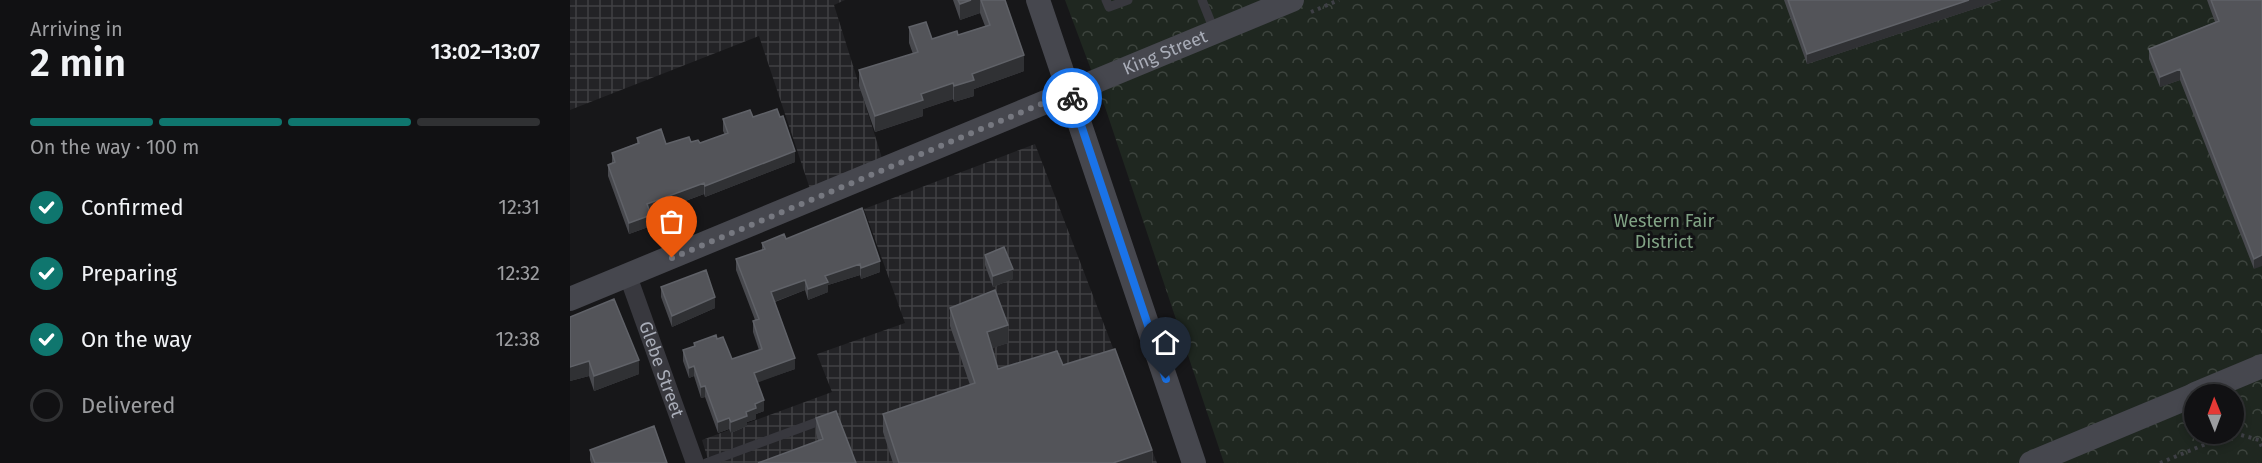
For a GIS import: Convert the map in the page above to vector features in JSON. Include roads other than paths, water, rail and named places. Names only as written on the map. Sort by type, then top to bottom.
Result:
[{"type":"street","points":[[1038,0],[1194,463]]},
{"type":"street","name":"King Street","points":[[570,299],[1215,33],[1299,7]]},
{"type":"street","name":"Glebe Street","points":[[628,276],[695,463]]},
{"type":"street","points":[[2220,384],[2262,366]]},
{"type":"street","points":[[2031,463],[2184,400]]},
{"type":"lane","points":[[1106,0],[1109,7],[1128,0]]},
{"type":"lane","points":[[1202,0],[1215,33]]},
{"type":"lane","points":[[706,463],[825,419]]},
{"type":"lane","points":[[733,453],[737,463]]},
{"type":"park label","name":"Western Fair District","points":[[1664,231]]}]
